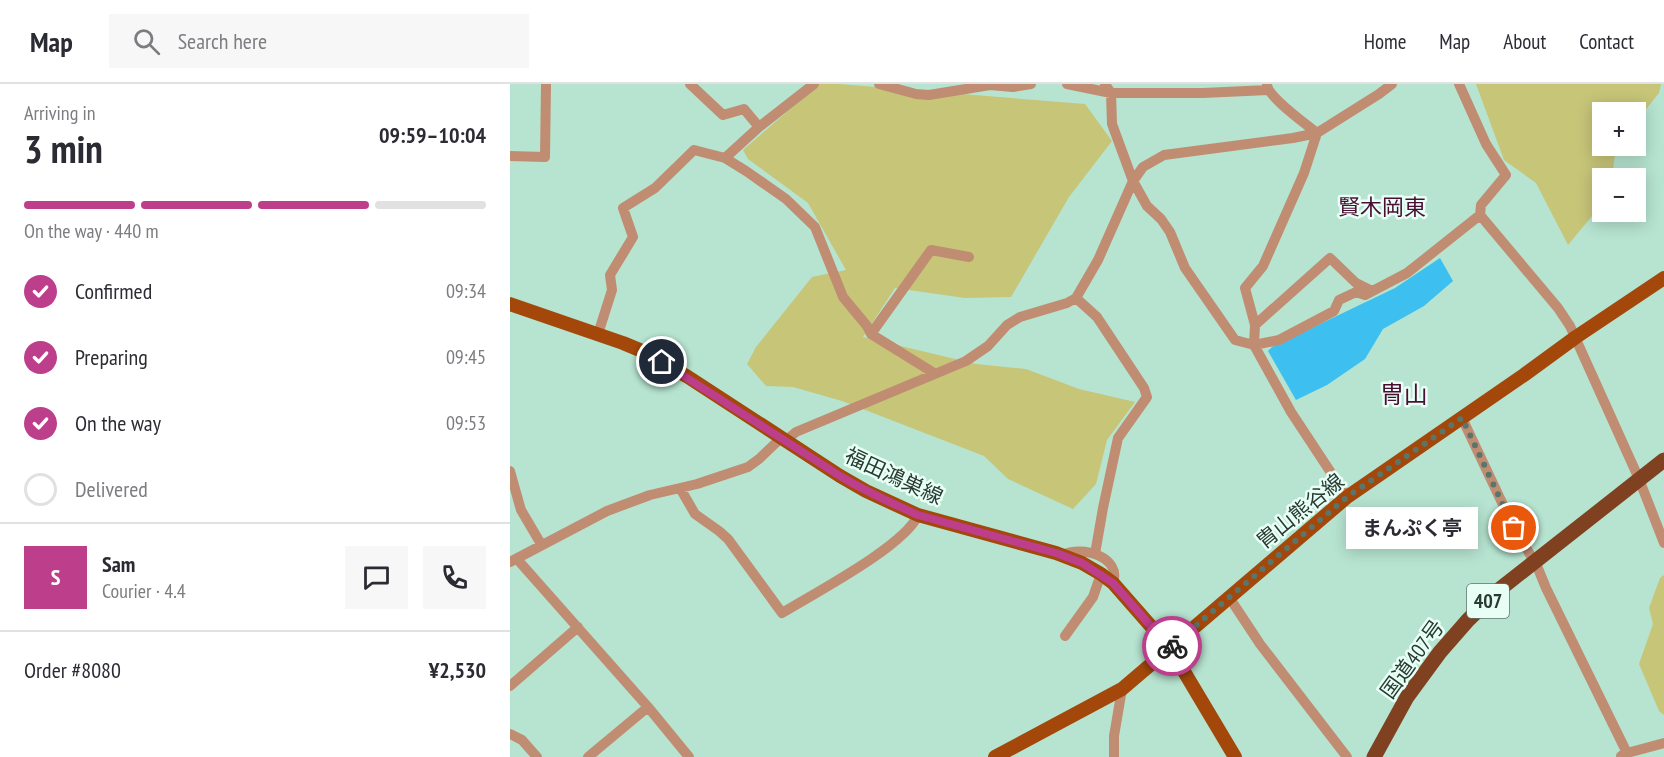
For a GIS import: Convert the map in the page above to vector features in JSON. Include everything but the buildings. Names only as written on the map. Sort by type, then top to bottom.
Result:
[{"type":"highway","name":"国道407号","points":[[1374,757],[1407,697],[1440,652],[1484,604],[1534,561],[1664,460]]},
{"type":"main road","name":"胄山熊谷線","points":[[995,757],[1122,689],[1347,497],[1664,278]]},
{"type":"main road","name":"福田鴻巣線","points":[[510,304],[623,343],[662,362],[866,491],[918,515],[1063,555],[1101,574],[1113,583],[1170,648],[1235,757]]},
{"type":"street","points":[[510,156],[545,157],[546,84]]},
{"type":"street","points":[[725,158],[759,127],[814,84]]},
{"type":"street","points":[[879,84],[916,94],[929,95],[990,85],[1014,87],[1031,84]]},
{"type":"street","points":[[1067,84],[1203,93],[1267,87],[1288,110],[1317,134]]},
{"type":"street","points":[[1195,84],[1203,93]]},
{"type":"street","points":[[689,757],[578,627],[513,560],[607,511],[650,495],[706,482],[748,466],[795,432],[966,361],[988,346],[1007,325],[1020,317],[1067,303],[1076,298],[1098,260],[1133,181],[1143,167],[1164,155],[1317,134],[1392,84]]},
{"type":"street","points":[[1459,84],[1486,144],[1506,175],[1481,205],[1480,215],[1558,308],[1576,337],[1639,479],[1664,543]]},
{"type":"street","points":[[697,86],[723,115],[744,109],[759,127]]},
{"type":"street","points":[[1108,88],[1112,124],[1133,181],[1147,206],[1161,219],[1170,232],[1185,268],[1235,340],[1254,345],[1279,339],[1334,311],[1339,300],[1356,292],[1365,295],[1407,273],[1480,215]]},
{"type":"street","points":[[1317,134],[1304,173],[1263,266],[1245,288],[1255,326],[1254,345],[1291,412],[1347,497]]},
{"type":"street","points":[[598,334],[612,290],[610,275],[633,237],[623,208],[655,188],[694,150],[725,158],[786,199],[815,227],[843,297],[871,334],[934,373]]},
{"type":"street","points":[[871,334],[931,250],[969,257]]},
{"type":"street","points":[[1255,326],[1330,258],[1356,283],[1372,291]]},
{"type":"street","points":[[1076,298],[1097,317],[1144,388],[1147,397],[1118,438],[1095,554]]},
{"type":"street","points":[[1462,418],[1514,528],[1534,561],[1625,756],[1664,743]]},
{"type":"street","points":[[510,471],[520,510],[541,544]]},
{"type":"street","points":[[680,488],[695,514],[728,539],[782,613],[879,554],[911,526],[918,515]]},
{"type":"street","points":[[1063,555],[1074,551],[1105,558],[1113,567],[1116,576],[1113,583]]},
{"type":"street","points":[[1065,636],[1093,597],[1101,574]]},
{"type":"street","points":[[1229,597],[1260,644],[1347,757]]},
{"type":"street","points":[[510,686],[578,627]]},
{"type":"street","points":[[1114,757],[1114,736],[1122,689]]},
{"type":"street","points":[[588,757],[648,707]]},
{"type":"street","points":[[510,734],[522,740],[537,757]]},
{"type":"street","points":[[1646,748],[1655,757]]},
{"type":"shaded area","points":[[819,84],[1085,104],[1112,141],[1069,197],[1011,297],[965,298],[895,288],[863,337],[976,364],[1026,369],[1079,389],[1135,402],[1107,440],[1096,484],[1073,509],[1008,479],[984,456],[842,401],[793,387],[766,386],[747,364],[756,347],[812,277],[846,270],[808,203],[748,159],[743,150]]},
{"type":"shaded area","points":[[1476,84],[1661,84],[1659,93],[1646,109],[1646,102],[1592,102],[1592,156],[1615,156],[1613,168],[1592,168],[1592,216],[1568,245],[1536,183],[1504,160]]},
{"type":"shaded area","points":[[1664,575],[1664,715],[1659,711],[1639,664],[1653,624],[1649,608],[1660,578]]},
{"type":"water","points":[[1440,258],[1453,281],[1424,306],[1383,329],[1365,359],[1327,385],[1296,400],[1268,351],[1272,347],[1395,288]]},
{"type":"way so far","points":[[1172,646],[1347,497],[1462,418],[1514,528]]},
{"type":"place","name":"まんぷく亭","points":[[1514,528]]},
{"type":"district","name":"賢木岡東","points":[[1382,207]]},
{"type":"district","name":"冑山","points":[[1404,394]]},
{"type":"route","points":[[662,362],[866,491],[918,515],[1056,553],[1082,563],[1113,583],[1170,648],[1172,646]]}]
